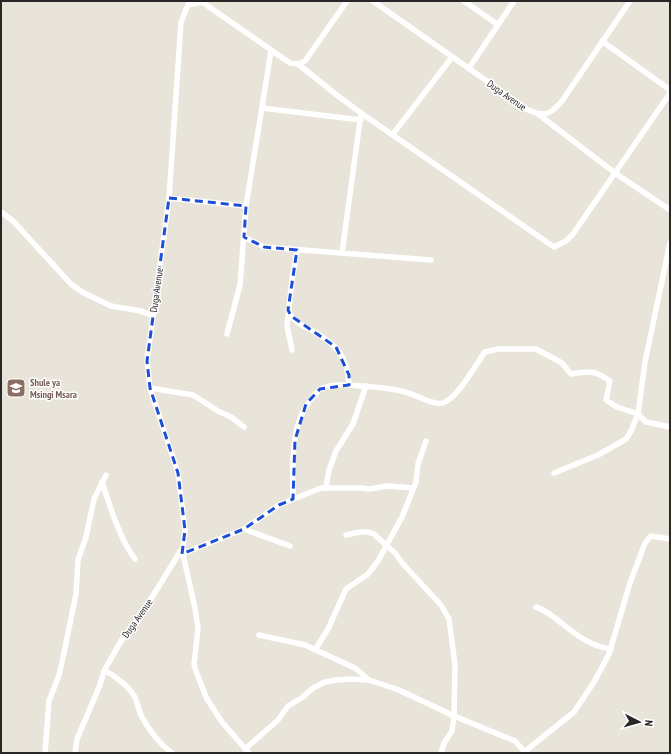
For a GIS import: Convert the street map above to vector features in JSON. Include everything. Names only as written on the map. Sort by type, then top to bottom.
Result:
[{"type":"street","points":[[298,64],[305,61],[347,1]]},
{"type":"street","name":"Duga Avenue","points":[[372,1],[528,110],[546,115],[556,109],[562,101],[630,1]]},
{"type":"street","points":[[464,1],[497,24]]},
{"type":"street","points":[[469,68],[497,24],[514,1]]},
{"type":"street","name":"Duga Avenue","points":[[75,753],[77,738],[100,685],[104,671],[121,641],[146,607],[183,547],[185,530],[178,472],[150,388],[147,361],[169,198],[181,22],[188,5],[202,2],[290,63],[298,64],[361,116],[394,134],[554,247],[566,241],[573,234],[615,173]]},
{"type":"street","points":[[602,41],[670,90]]},
{"type":"street","points":[[227,334],[240,285],[246,206],[271,50]]},
{"type":"street","points":[[394,134],[452,57]]},
{"type":"street","points":[[615,173],[670,93]]},
{"type":"street","points":[[262,108],[361,116],[342,253]]},
{"type":"street","points":[[538,114],[615,173],[670,210]]},
{"type":"street","points":[[169,198],[246,206]]},
{"type":"street","points":[[1,212],[13,221],[72,284],[82,292],[111,306],[141,311],[153,316]]},
{"type":"street","points":[[244,237],[264,247],[431,260]]},
{"type":"street","points":[[554,473],[598,455],[626,439],[631,431],[638,414],[645,362],[670,243]]},
{"type":"street","points":[[292,350],[287,326],[288,310],[298,250]]},
{"type":"street","points":[[288,310],[295,321],[324,337],[336,347],[349,374],[349,385]]},
{"type":"street","points":[[293,499],[295,440],[300,417],[306,404],[320,389],[329,386],[366,386],[405,392],[435,403],[443,403],[464,384],[485,352],[498,349],[536,349],[562,363],[571,374],[586,371],[598,373],[610,381],[606,400],[617,407],[638,414],[646,422],[670,427]]},
{"type":"street","points":[[326,488],[329,470],[336,451],[352,424],[366,386]]},
{"type":"street","points":[[150,388],[193,395],[218,411],[231,417],[244,427]]},
{"type":"street","points":[[315,650],[328,629],[346,589],[368,574],[378,561],[402,518],[413,488],[418,464],[426,441]]},
{"type":"street","points":[[45,753],[49,701],[59,675],[64,653],[76,594],[78,560],[86,536],[94,499],[106,475]]},
{"type":"street","points":[[102,482],[122,537],[128,550],[135,559]]},
{"type":"street","points":[[182,554],[244,529],[279,505],[321,488],[360,488],[369,490],[388,486],[413,488]]},
{"type":"street","points":[[244,529],[290,546]]},
{"type":"street","points":[[346,535],[360,532],[374,534],[395,553],[403,564],[441,605],[449,619],[455,665],[454,716],[452,731],[444,743],[441,753]]},
{"type":"street","points":[[183,547],[182,554],[195,608],[198,629],[194,664],[197,674],[207,699],[222,722],[247,751],[278,720],[288,706],[303,697],[313,688],[325,682],[351,679],[369,680],[399,690],[454,716],[515,741],[524,752],[574,712],[594,682],[611,649],[630,583],[645,543],[651,536],[670,539]]},
{"type":"street","points":[[536,607],[546,611],[581,639],[600,648],[611,649]]},
{"type":"street","points":[[259,635],[305,645],[354,668],[369,680]]},
{"type":"street","points":[[104,671],[109,673],[134,694],[138,707],[149,727],[165,747],[172,753]]},
{"type":"highlighted area","points":[[169,198],[246,206],[244,237],[264,247],[297,250],[288,310],[291,316],[336,347],[349,375],[349,385],[320,389],[306,404],[295,440],[293,499],[279,505],[244,529],[182,554],[185,530],[178,473],[150,388],[147,361]]},
{"type":"place","name":"Shule ya Msingi Msara","points":[[16,388]]}]
